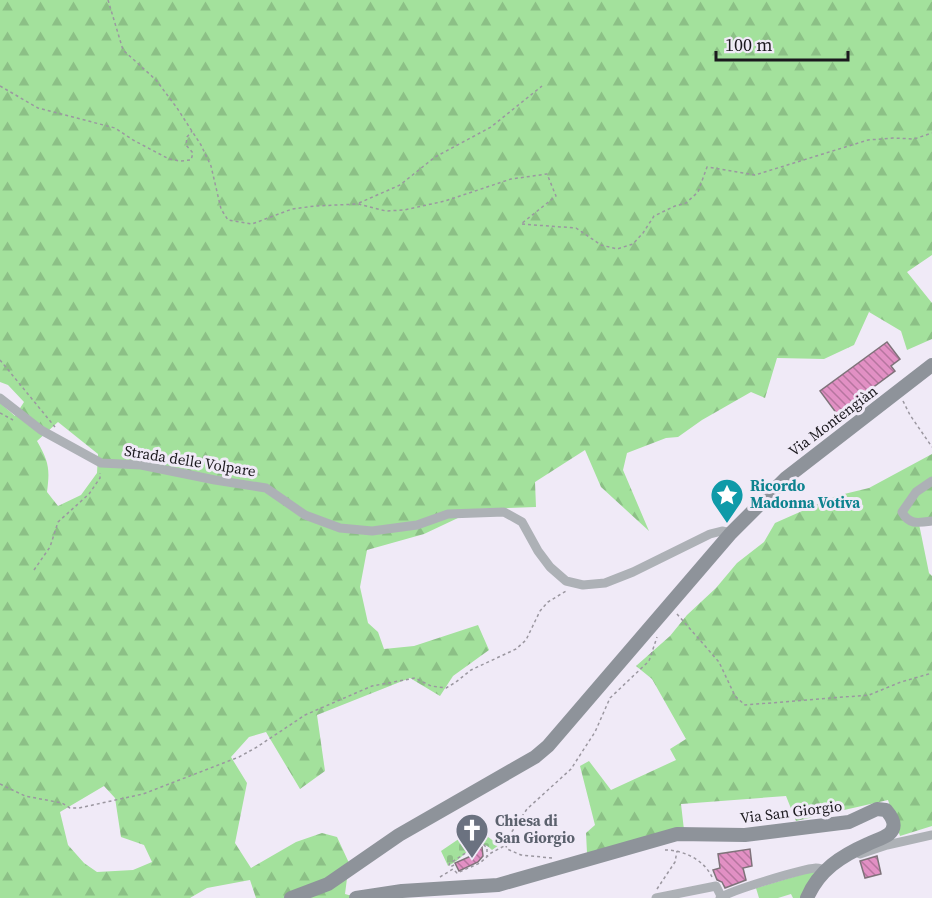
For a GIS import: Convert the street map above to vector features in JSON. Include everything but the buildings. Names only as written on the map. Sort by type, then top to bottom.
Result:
[{"type":"street","name":"Via Montengiàn","points":[[291,898],[328,884],[399,835],[535,757],[548,746],[731,533],[786,478],[932,364]]},
{"type":"street","name":"Strada delle Volpare","points":[[0,398],[40,430],[101,463],[141,465],[266,488],[305,515],[340,528],[372,531],[417,525],[448,514],[504,512],[522,522],[550,567],[566,580],[584,585]]},
{"type":"street","points":[[932,482],[916,492],[902,512],[906,520],[914,523],[932,521]]},
{"type":"street","points":[[584,585],[605,583],[633,572],[710,534],[722,531],[731,533]]},
{"type":"street","name":"Via San Giorgio","points":[[428,890],[498,885],[677,834],[745,835],[849,822],[877,809],[886,810],[892,817],[893,826],[889,834],[843,855],[825,870],[812,886],[807,898]]},
{"type":"street","points":[[843,855],[846,859],[887,845],[932,835]]},
{"type":"street","points":[[657,894],[716,886],[720,897],[806,870],[818,868],[825,870]]},
{"type":"street","points":[[356,898],[402,891],[428,890]]},
{"type":"path","points":[[108,0],[123,50],[156,80],[192,131],[211,166],[221,209],[228,220],[252,224],[292,209],[315,206],[358,204],[386,211],[404,210],[445,201],[511,179],[547,174],[556,196],[521,224],[576,228],[601,245],[617,249],[633,244],[654,216],[686,203],[698,192],[707,167],[755,175],[868,140],[914,139],[932,134]]},
{"type":"path","points":[[0,86],[38,108],[115,128],[169,159],[191,160],[193,153],[186,145],[187,137],[192,131]]},
{"type":"path","points":[[358,204],[400,185],[435,157],[491,127],[542,86]]},
{"type":"path","points":[[0,360],[60,433],[64,443]]},
{"type":"path","points":[[898,392],[910,415],[932,447]]},
{"type":"path","points":[[0,410],[7,418]]},
{"type":"path","points":[[34,570],[50,547],[58,522],[96,486],[100,478],[101,463]]},
{"type":"path","points":[[0,784],[25,796],[62,803],[70,808],[143,794],[239,757],[305,715],[372,686],[415,678],[431,686],[446,688],[471,670],[516,649],[526,640],[535,619],[548,602],[571,589],[584,585]]},
{"type":"path","points":[[670,603],[681,622],[719,662],[735,696],[744,705],[869,695],[932,673]]},
{"type":"path","points":[[486,860],[488,853],[483,844],[448,864],[450,867],[454,865],[453,869],[457,873],[486,860],[491,853],[505,846],[527,809],[571,769],[595,732],[610,698],[649,661],[659,632]]},
{"type":"path","points":[[505,846],[521,855],[560,858]]},
{"type":"path","points":[[657,894],[675,862],[677,850],[706,865],[716,886]]},
{"type":"path","points":[[428,890],[429,884],[453,869]]},
{"type":"green space","points":[[0,0],[932,0],[932,255],[907,272],[932,303],[932,339],[907,350],[901,331],[869,312],[854,345],[824,359],[777,358],[765,398],[751,392],[702,420],[678,437],[666,438],[627,453],[623,470],[649,531],[601,487],[585,450],[535,482],[536,507],[477,509],[424,534],[367,550],[360,587],[368,623],[378,632],[384,649],[414,646],[478,625],[489,650],[453,676],[440,696],[410,678],[317,715],[325,771],[300,789],[266,732],[249,737],[231,757],[247,783],[235,843],[251,868],[296,842],[322,833],[337,837],[349,863],[345,894],[359,898],[256,898],[250,880],[207,888],[190,898],[0,898],[0,403],[15,416],[24,402],[8,385],[0,382]],"holes":[[[58,422],[98,454],[97,473],[81,495],[58,506],[47,492],[48,466],[37,441]],[[104,786],[115,798],[121,837],[144,845],[152,862],[133,870],[97,872],[84,863],[68,845],[60,812]]]},
{"type":"green space","points":[[932,454],[932,523],[919,524],[929,573],[932,576],[932,826],[900,836],[888,800],[796,821],[786,796],[681,804],[684,830],[587,853],[586,833],[595,825],[580,766],[589,761],[611,790],[676,760],[670,749],[686,739],[652,679],[636,666],[670,636],[737,563],[764,542],[775,523],[836,496],[869,488]]},
{"type":"green space","points":[[469,832],[484,834],[499,845],[492,850],[479,844],[448,866],[441,851]]},
{"type":"green space","points":[[817,870],[802,898],[793,898],[791,894],[778,898],[759,898],[756,888]]},
{"type":"place","name":"Ricordo Madonna Votiva","points":[[727,524]]},
{"type":"place","name":"Chiesa di San Giorgio","points":[[472,859]]}]
